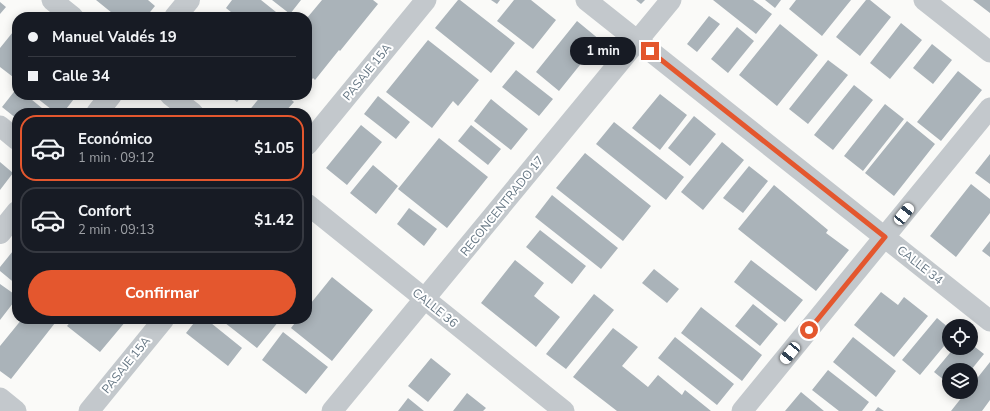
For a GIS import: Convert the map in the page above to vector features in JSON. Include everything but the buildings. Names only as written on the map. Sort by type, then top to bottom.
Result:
[{"type":"street","points":[[52,0],[67,12]]},
{"type":"street","points":[[179,12],[189,0]]},
{"type":"street","name":"PASAJE 15A","points":[[312,139],[426,0]]},
{"type":"street","name":"CALLE 34","points":[[586,0],[990,321]]},
{"type":"street","name":"RECONCENTRADO 17","points":[[332,411],[671,0]]},
{"type":"street","points":[[924,0],[990,52]]},
{"type":"street","points":[[101,108],[107,100]]},
{"type":"street","points":[[176,100],[187,108]]},
{"type":"street","points":[[742,411],[990,108]]},
{"type":"street","points":[[0,126],[12,136]]},
{"type":"street","name":"CALLE 36","points":[[312,208],[564,411]]},
{"type":"street","points":[[0,232],[12,218]]},
{"type":"street","name":"PASAJE 15A","points":[[88,411],[160,324]]},
{"type":"street","points":[[0,398],[16,411]]},
{"type":"route","points":[[650,51],[885,237],[809,330]]}]
